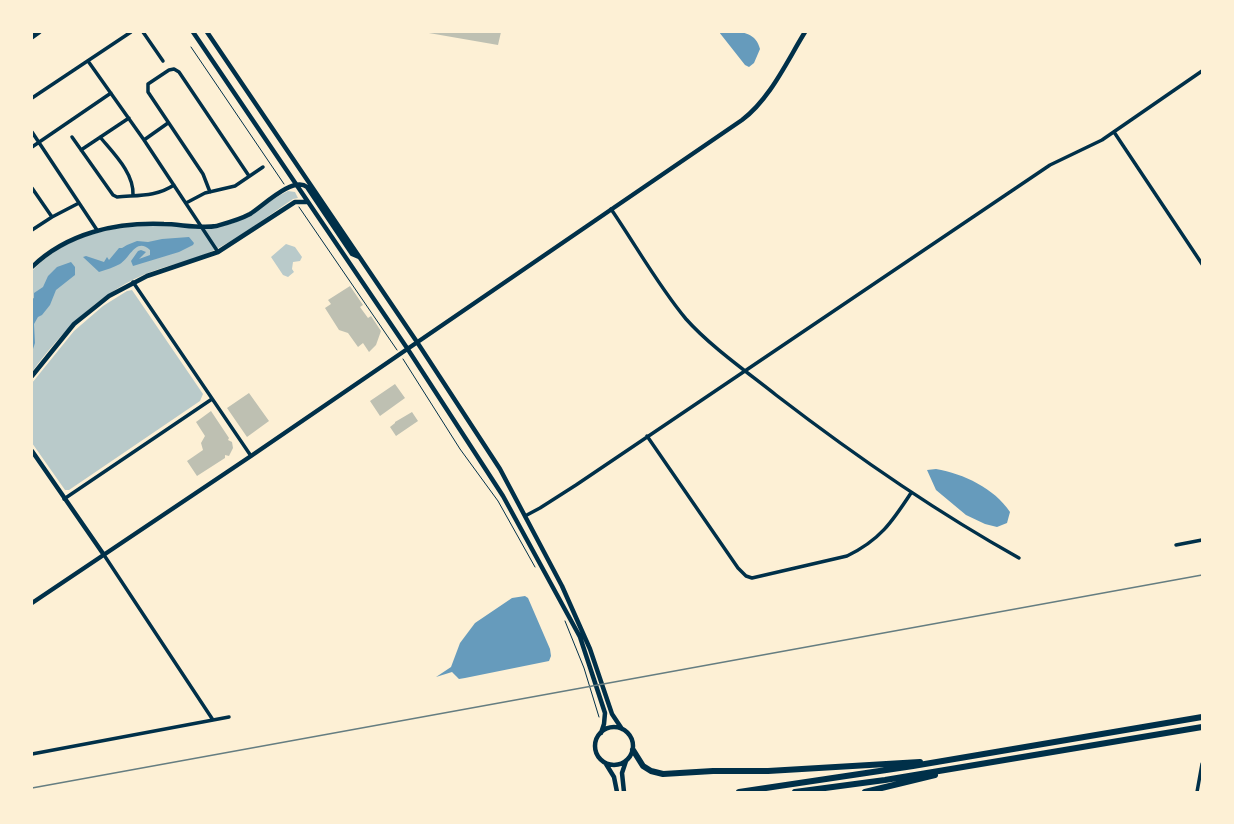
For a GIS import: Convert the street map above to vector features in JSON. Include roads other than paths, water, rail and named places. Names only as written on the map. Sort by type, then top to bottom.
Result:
[{"type":"highway","points":[[739,792],[946,761],[1202,717]]},
{"type":"highway","points":[[795,792],[885,780],[1202,727]]},
{"type":"highway","points":[[632,750],[643,766],[651,771],[663,774],[713,771],[768,772],[946,761]]},
{"type":"highway","points":[[865,792],[980,764]]},
{"type":"main road","points":[[32,36],[39,32]]},
{"type":"street","points":[[32,98],[131,32]]},
{"type":"street","points":[[144,32],[163,61]]},
{"type":"street","points":[[193,32],[407,348],[476,453],[518,522],[568,612],[593,666]]},
{"type":"street","points":[[207,32],[417,342],[500,469],[562,586],[605,701],[614,719],[631,738],[632,750],[626,760],[622,773],[624,792]]},
{"type":"street","points":[[32,603],[251,456],[747,116],[766,94],[805,32]]},
{"type":"street","points":[[88,61],[144,140],[218,252]]},
{"type":"street","points":[[210,192],[203,174],[148,92],[148,84],[172,69],[179,72],[249,176]]},
{"type":"street","points":[[525,516],[547,504],[1050,165],[1093,145],[1202,71]]},
{"type":"street","points":[[32,147],[111,93]]},
{"type":"street","points":[[81,150],[129,118]]},
{"type":"street","points":[[144,140],[168,123]]},
{"type":"street","points":[[32,132],[97,230]]},
{"type":"street","points":[[1114,132],[1202,264]]},
{"type":"street","points":[[72,137],[113,195],[117,197],[160,193],[174,185]]},
{"type":"street","points":[[100,137],[131,179],[133,183],[133,195]]},
{"type":"street","points":[[186,203],[194,197],[235,186],[263,167]]},
{"type":"street","points":[[32,267],[61,245],[97,230],[145,223],[213,226],[243,218],[287,188],[296,184],[303,184],[307,187],[352,254],[360,258]]},
{"type":"street","points":[[32,188],[52,217]]},
{"type":"street","points":[[32,376],[74,324],[109,296],[134,282],[162,270],[218,252],[298,200],[308,202]]},
{"type":"street","points":[[32,230],[52,217],[79,203]]},
{"type":"street","points":[[611,210],[673,303],[687,320],[745,371],[849,450],[911,493],[949,518],[1019,558]]},
{"type":"street","points":[[134,282],[251,456]]},
{"type":"street","points":[[64,499],[212,399]]},
{"type":"street","points":[[647,436],[738,568],[746,576],[757,578],[847,556],[869,544],[888,527],[911,493]]},
{"type":"street","points":[[32,451],[104,555],[213,720]]},
{"type":"street","points":[[1176,545],[1202,540]]},
{"type":"street","points":[[605,701],[606,717],[595,747],[598,756],[605,763],[614,777],[617,792]]},
{"type":"street","points":[[32,754],[229,717]]},
{"type":"street","points":[[601,733],[609,728],[622,729]]},
{"type":"street","points":[[605,763],[616,765],[626,760]]},
{"type":"street","points":[[1197,792],[1202,764]]},
{"type":"water","points":[[719,32],[744,33],[754,38],[760,49],[754,63],[749,67],[745,65]]},
{"type":"water","points":[[189,237],[194,243],[193,245],[179,252],[133,266],[131,261],[138,251],[141,250],[146,252],[139,259],[150,255],[150,250],[141,246],[137,247],[120,264],[99,272],[83,257],[86,256],[104,262],[107,257],[109,260],[119,248],[137,241],[148,242],[162,239]]},
{"type":"water","points":[[71,262],[75,267],[75,275],[56,290],[50,305],[42,315],[38,317],[34,324],[35,343],[32,352],[32,299],[34,298],[34,293],[43,287],[48,276],[57,267]]},
{"type":"water","points":[[936,469],[968,478],[987,489],[1003,503],[1010,512],[1007,523],[997,527],[985,524],[966,515],[936,490],[927,470]]},
{"type":"water","points":[[525,596],[528,598],[550,649],[551,656],[549,661],[459,679],[452,672],[436,677],[451,667],[460,643],[475,623],[512,598]]},
{"type":"railway","points":[[32,788],[1202,575]]}]
